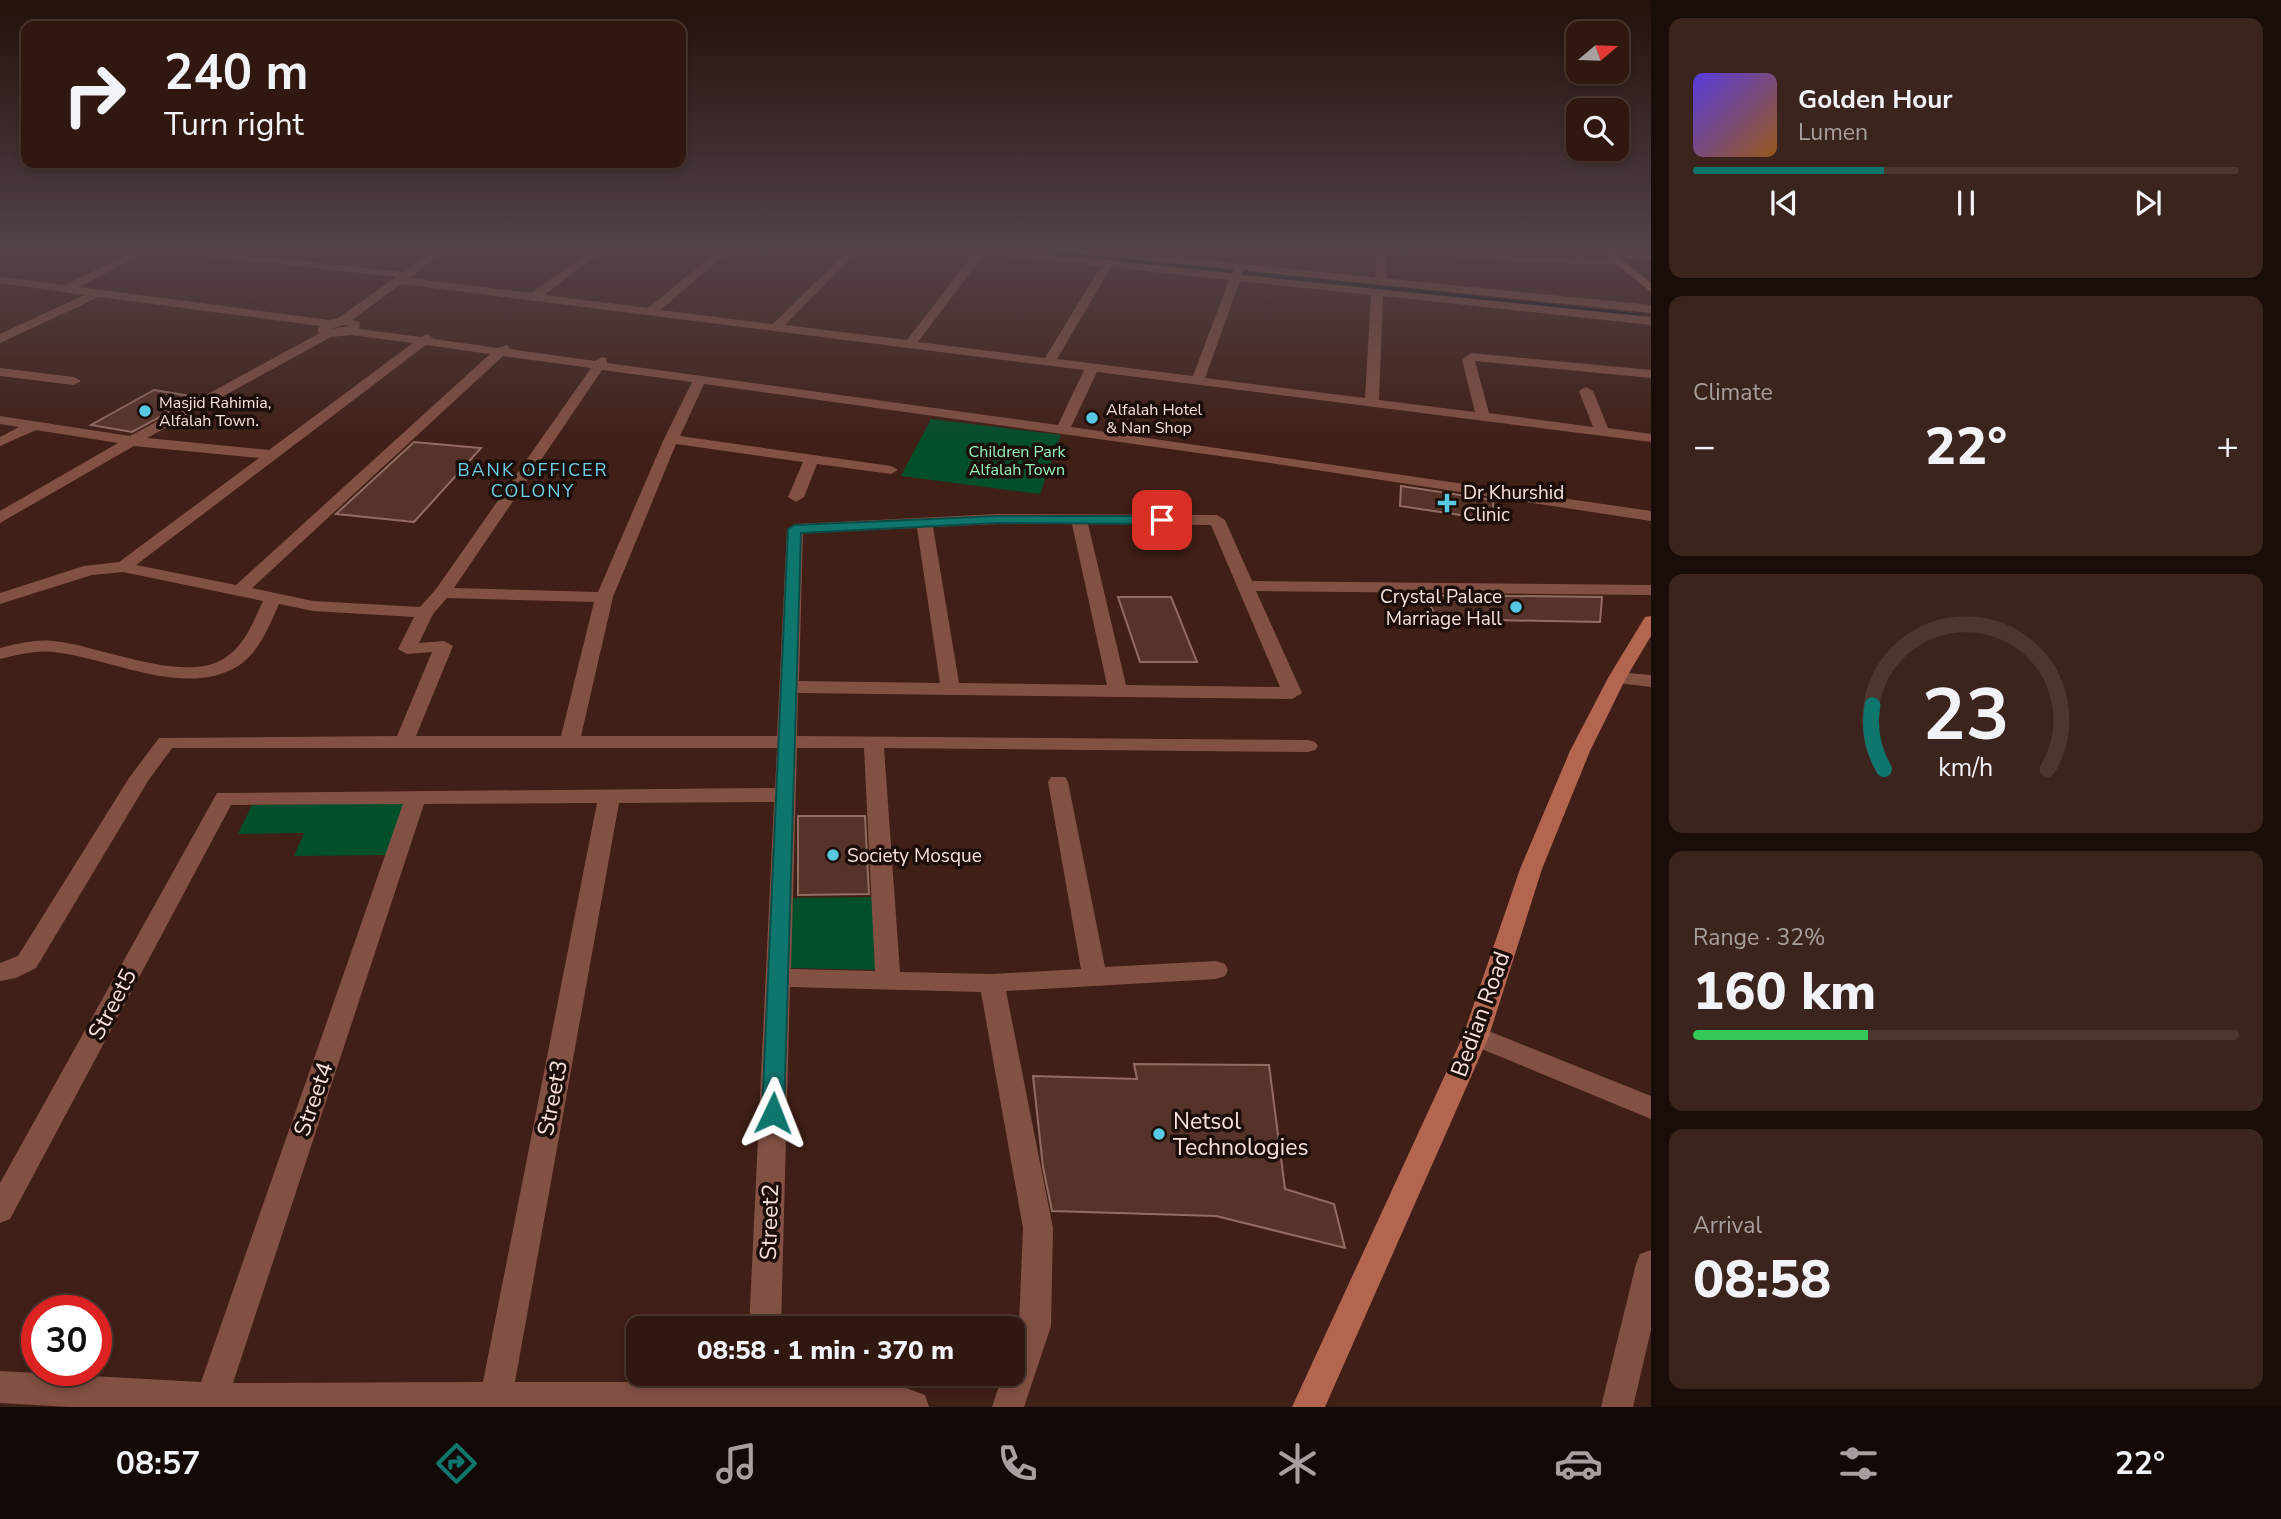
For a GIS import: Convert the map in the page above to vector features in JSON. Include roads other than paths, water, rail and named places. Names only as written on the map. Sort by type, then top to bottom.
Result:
[{"type":"main road","name":"Bedian Road","points":[[1308,1407],[1476,1036],[1531,869],[1580,751],[1617,678],[1651,621]]},
{"type":"street","points":[[0,340],[54,314]]},
{"type":"street","points":[[236,314],[1592,503],[1651,508]]},
{"type":"street","points":[[0,518],[132,441],[338,328],[356,314]]},
{"type":"street","points":[[681,314],[1651,438]]},
{"type":"street","points":[[777,326],[789,314]]},
{"type":"street","points":[[911,342],[933,314]]},
{"type":"street","points":[[1050,360],[1078,314]]},
{"type":"street","points":[[1198,379],[1222,314]]},
{"type":"street","points":[[1372,401],[1377,314]]},
{"type":"street","points":[[1591,314],[1651,321]]},
{"type":"street","points":[[123,567],[426,340]]},
{"type":"street","points":[[238,592],[501,350]]},
{"type":"street","points":[[1483,416],[1468,360],[1471,357],[1651,374]]},
{"type":"street","points":[[600,363],[1063,428]]},
{"type":"street","points":[[404,742],[444,646],[407,649],[425,612],[442,593],[600,363]]},
{"type":"street","points":[[1063,428],[1093,366]]},
{"type":"street","points":[[0,372],[74,381]]},
{"type":"street","points":[[570,742],[604,597],[671,439],[700,379]]},
{"type":"street","points":[[1586,391],[1602,431]]},
{"type":"street","points":[[0,420],[132,441],[271,456]]},
{"type":"street","points":[[0,442],[35,425]]},
{"type":"street","points":[[671,439],[891,470]]},
{"type":"street","points":[[796,497],[811,459]]},
{"type":"street","points":[[1592,503],[1651,516]]},
{"type":"street","points":[[1079,520],[1118,691]]},
{"type":"street","points":[[789,687],[950,689],[1292,693],[1217,520],[924,523],[950,689]]},
{"type":"street","name":"Street2","points":[[765,1316],[795,529],[924,523]]},
{"type":"street","points":[[0,598],[90,570],[123,567],[313,606],[425,612]]},
{"type":"street","points":[[1245,586],[1651,590]]},
{"type":"street","points":[[442,593],[604,597]]},
{"type":"street","points":[[0,654],[22,648],[50,646],[138,667],[189,673],[226,666],[247,649],[273,599]]},
{"type":"street","points":[[1617,678],[1651,681]]},
{"type":"street","points":[[0,972],[8,972],[27,962],[139,778],[166,742],[787,741],[1308,746]]},
{"type":"street","points":[[874,742],[888,982]]},
{"type":"street","points":[[1058,782],[1094,975]]},
{"type":"street","points":[[415,799],[785,795]]},
{"type":"street","name":"Street3","points":[[499,1399],[499,1381],[609,797]]},
{"type":"street","name":"Street5","points":[[0,1210],[224,798],[415,799]]},
{"type":"street","name":"Street4","points":[[211,1399],[415,799]]},
{"type":"street","points":[[778,978],[992,982],[1216,970]]},
{"type":"street","points":[[992,982],[1038,1228],[1035,1326],[1008,1407]]},
{"type":"street","points":[[1476,1036],[1651,1108]]},
{"type":"street","points":[[1617,1407],[1651,1264]]},
{"type":"street","points":[[0,1387],[265,1403],[499,1399],[763,1386],[898,1401],[913,1407]]},
{"type":"waterway","points":[[1619,314],[1640,316]]},
{"type":"place","name":"Masjid Rahimia, Alfalah Town.","points":[[145,411]]},
{"type":"place","name":"Alfalah Hotel & Nan Shop","points":[[1092,418]]},
{"type":"place","name":"Dr Khurshid Clinic","points":[[1447,503]]},
{"type":"place","name":"Crystal Palace Marriage Hall","points":[[1516,607]]},
{"type":"place","name":"Society Mosque","points":[[833,855]]},
{"type":"place","name":"Netsol Technologies","points":[[1159,1134]]},
{"type":"district","name":"BANK OFFICER COLONY","points":[[533,480]]},
{"type":"park label","name":"Children Park Alfalah Town","points":[[1017,460]]}]
